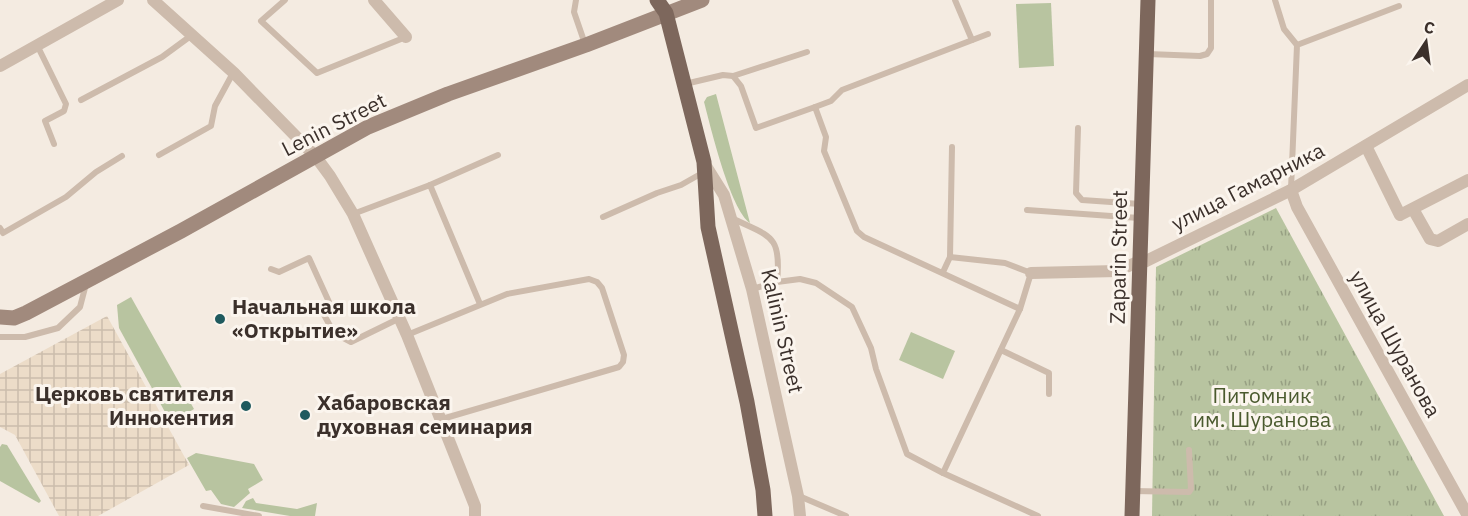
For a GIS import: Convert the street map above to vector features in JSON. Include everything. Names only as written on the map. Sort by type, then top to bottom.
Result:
[{"type":"main road","name":"Lenin Street","points":[[0,317],[14,318],[26,313],[378,123],[448,94],[586,45],[662,7],[702,0]]},
{"type":"main road","name":"Zaparin Street","points":[[1132,516],[1148,0]]},
{"type":"main road","name":"Kalinin Street","points":[[662,7],[704,166],[708,227],[747,402],[763,490],[765,516]]},
{"type":"street","points":[[0,66],[118,0]]},
{"type":"street","points":[[153,0],[234,73],[316,156],[330,176],[353,214],[406,335],[442,419],[475,511]]},
{"type":"street","points":[[374,0],[406,37]]},
{"type":"street","name":"улица Гамарника","points":[[1030,273],[1117,270],[1140,261],[1144,262],[1291,190],[1468,85]]},
{"type":"street","points":[[1366,146],[1400,214],[1468,180]]},
{"type":"street","name":"Kalinin Street","points":[[704,166],[724,195],[752,289],[798,496],[800,516]]},
{"type":"street","name":"улица Шуранова","points":[[1291,190],[1297,207],[1468,516]]},
{"type":"street","points":[[1413,209],[1430,239],[1433,240],[1438,241],[1468,224]]},
{"type":"lane","points":[[285,0],[261,21],[317,74],[406,37]]},
{"type":"lane","points":[[576,0],[574,12],[586,45]]},
{"type":"lane","points":[[956,0],[972,40]]},
{"type":"lane","points":[[1147,54],[1200,56],[1207,54],[1211,48],[1211,0]]},
{"type":"lane","points":[[1275,0],[1284,29],[1297,45],[1291,190]]},
{"type":"lane","points":[[1297,45],[1399,6]]},
{"type":"lane","points":[[733,76],[741,86],[756,128],[831,101],[842,90],[988,34]]},
{"type":"lane","points":[[81,100],[162,57],[192,35]]},
{"type":"lane","points":[[37,45],[66,105],[64,111],[45,121],[54,144]]},
{"type":"lane","points":[[684,84],[723,75],[733,76],[807,52]]},
{"type":"lane","points":[[159,154],[211,126],[215,106],[234,73]]},
{"type":"lane","points":[[815,107],[826,137],[824,151],[857,231],[864,237],[1020,309]]},
{"type":"lane","points":[[1078,128],[1076,193],[1078,198],[1140,211]]},
{"type":"lane","points":[[943,272],[950,257],[952,147]]},
{"type":"lane","points":[[353,214],[430,185],[498,155]]},
{"type":"lane","points":[[0,228],[3,233],[66,197],[96,172],[122,156]]},
{"type":"lane","points":[[603,217],[681,185],[704,166]]},
{"type":"lane","points":[[430,185],[480,304]]},
{"type":"lane","points":[[1027,210],[1140,211]]},
{"type":"lane","points":[[731,218],[770,237],[778,260],[777,282]]},
{"type":"lane","points":[[943,473],[1020,309],[1030,273],[1005,262],[950,257]]},
{"type":"lane","points":[[271,269],[279,272],[309,258],[329,302],[323,313],[334,333],[351,342],[398,319]]},
{"type":"lane","points":[[406,335],[507,294],[589,279],[597,282],[602,288],[624,355],[619,367],[442,419]]},
{"type":"lane","points":[[752,289],[800,279],[816,283],[852,308],[871,348],[876,369],[905,450],[912,457],[943,473],[1038,516]]},
{"type":"lane","points":[[0,337],[25,337],[58,328],[80,307],[87,281]]},
{"type":"lane","points":[[1000,350],[1049,373],[1049,394]]},
{"type":"lane","points":[[1133,491],[1188,492],[1191,489],[1190,450]]},
{"type":"lane","points":[[798,496],[846,516]]},
{"type":"lane","points":[[202,506],[259,516]]},
{"type":"green space","points":[[1051,3],[1054,66],[1019,68],[1016,4]]},
{"type":"green space","points":[[716,94],[750,223],[735,202],[711,130],[704,102],[707,97]]},
{"type":"green space","name":"Питомник им. Шуранова","points":[[1276,208],[1444,516],[1152,516],[1156,267]]},
{"type":"green space","points":[[131,297],[194,409],[171,423],[119,328],[117,305]]},
{"type":"green space","points":[[911,332],[955,351],[943,379],[899,360]]},
{"type":"green space","points":[[2,444],[7,445],[41,501],[39,503],[0,481],[0,447]]},
{"type":"green space","points":[[196,453],[254,464],[263,480],[248,489],[250,493],[234,507],[221,504],[211,490],[206,491],[187,458]]},
{"type":"green space","points":[[253,498],[256,503],[297,509],[317,503],[315,516],[290,516],[242,508],[246,501]]},
{"type":"shaded area","points":[[107,316],[189,465],[98,516],[59,516],[15,435],[0,427],[0,374]]},
{"type":"place","name":"Начальная школа «Открытие»","points":[[220,319]]},
{"type":"place","name":"Церковь святителя Иннокентия","points":[[246,406]]},
{"type":"place","name":"Хабаровская духовная семинария","points":[[305,415]]}]
